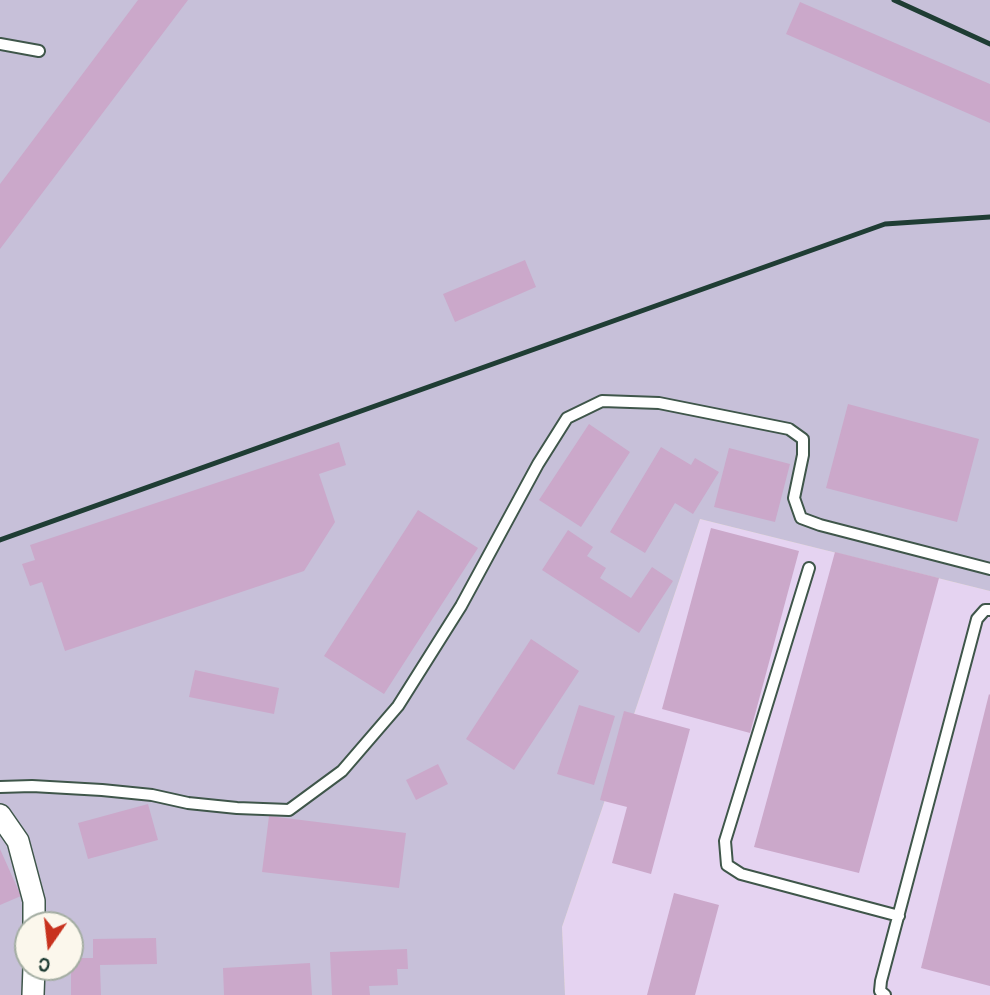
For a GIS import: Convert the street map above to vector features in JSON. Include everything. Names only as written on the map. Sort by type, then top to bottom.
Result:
[{"type":"street","points":[[0,815],[18,841],[34,901],[34,911]]},
{"type":"lane","points":[[0,44],[39,51]]},
{"type":"lane","points":[[0,787],[102,790],[152,795],[212,806],[289,810],[342,771],[398,706],[461,606],[538,464],[567,418],[602,401],[659,403],[789,429],[803,439],[803,455],[794,498],[802,518],[990,569]]},
{"type":"lane","points":[[809,568],[725,841],[727,865],[741,874],[899,916]]},
{"type":"lane","points":[[885,995],[880,991],[881,981],[977,619],[985,610],[990,610]]},
{"type":"shaded area","points":[[0,0],[990,0],[990,591],[700,519],[562,927],[565,995],[0,995]]},
{"type":"shaded area","points":[[700,519],[990,591],[990,995],[565,995],[562,927]]},
{"type":"building","points":[[138,0],[188,0],[0,249],[0,184]]},
{"type":"building","points":[[800,2],[990,84],[990,123],[786,34]]},
{"type":"building","points":[[525,260],[536,287],[455,322],[443,294]]},
{"type":"building","points":[[848,404],[979,439],[957,522],[826,488]]},
{"type":"building","points":[[589,424],[630,452],[581,527],[539,500]]},
{"type":"building","points":[[339,442],[346,465],[319,474],[335,522],[304,571],[65,651],[42,582],[30,586],[22,564],[35,560],[30,545]]},
{"type":"building","points":[[661,447],[691,465],[695,458],[719,472],[693,514],[675,503],[645,553],[610,532]]},
{"type":"building","points":[[729,448],[790,464],[775,522],[714,507]]},
{"type":"building","points":[[418,510],[478,548],[384,694],[324,656]]},
{"type":"building","points":[[711,528],[799,551],[750,733],[662,709]]},
{"type":"building","points":[[568,530],[593,547],[587,556],[606,568],[600,578],[631,598],[652,567],[673,581],[639,633],[542,570]]},
{"type":"building","points":[[835,552],[939,578],[859,873],[754,847]]},
{"type":"building","points":[[531,639],[579,671],[514,770],[466,739]]},
{"type":"building","points":[[195,670],[279,688],[274,714],[189,697]]},
{"type":"building","points":[[990,695],[990,986],[921,968]]},
{"type":"building","points":[[579,705],[615,716],[594,785],[557,774]]},
{"type":"building","points":[[624,711],[690,729],[651,874],[612,863],[627,807],[600,800]]},
{"type":"building","points":[[438,764],[448,784],[416,800],[406,780]]},
{"type":"building","points":[[148,804],[158,840],[88,859],[78,823]]},
{"type":"building","points":[[269,816],[406,833],[399,888],[262,872]]},
{"type":"building","points":[[0,849],[21,896],[0,905]]},
{"type":"building","points":[[674,893],[719,905],[695,995],[647,995]]},
{"type":"building","points":[[156,938],[157,964],[100,965],[101,995],[71,995],[71,981],[84,981],[84,958],[93,958],[93,939]]},
{"type":"building","points":[[407,949],[408,969],[397,969],[398,985],[369,986],[370,995],[332,995],[330,952]]},
{"type":"building","points":[[310,963],[312,995],[224,995],[223,968]]},
{"type":"railway","points":[[894,0],[990,44]]},
{"type":"railway","points":[[0,540],[885,224],[990,217]]}]
